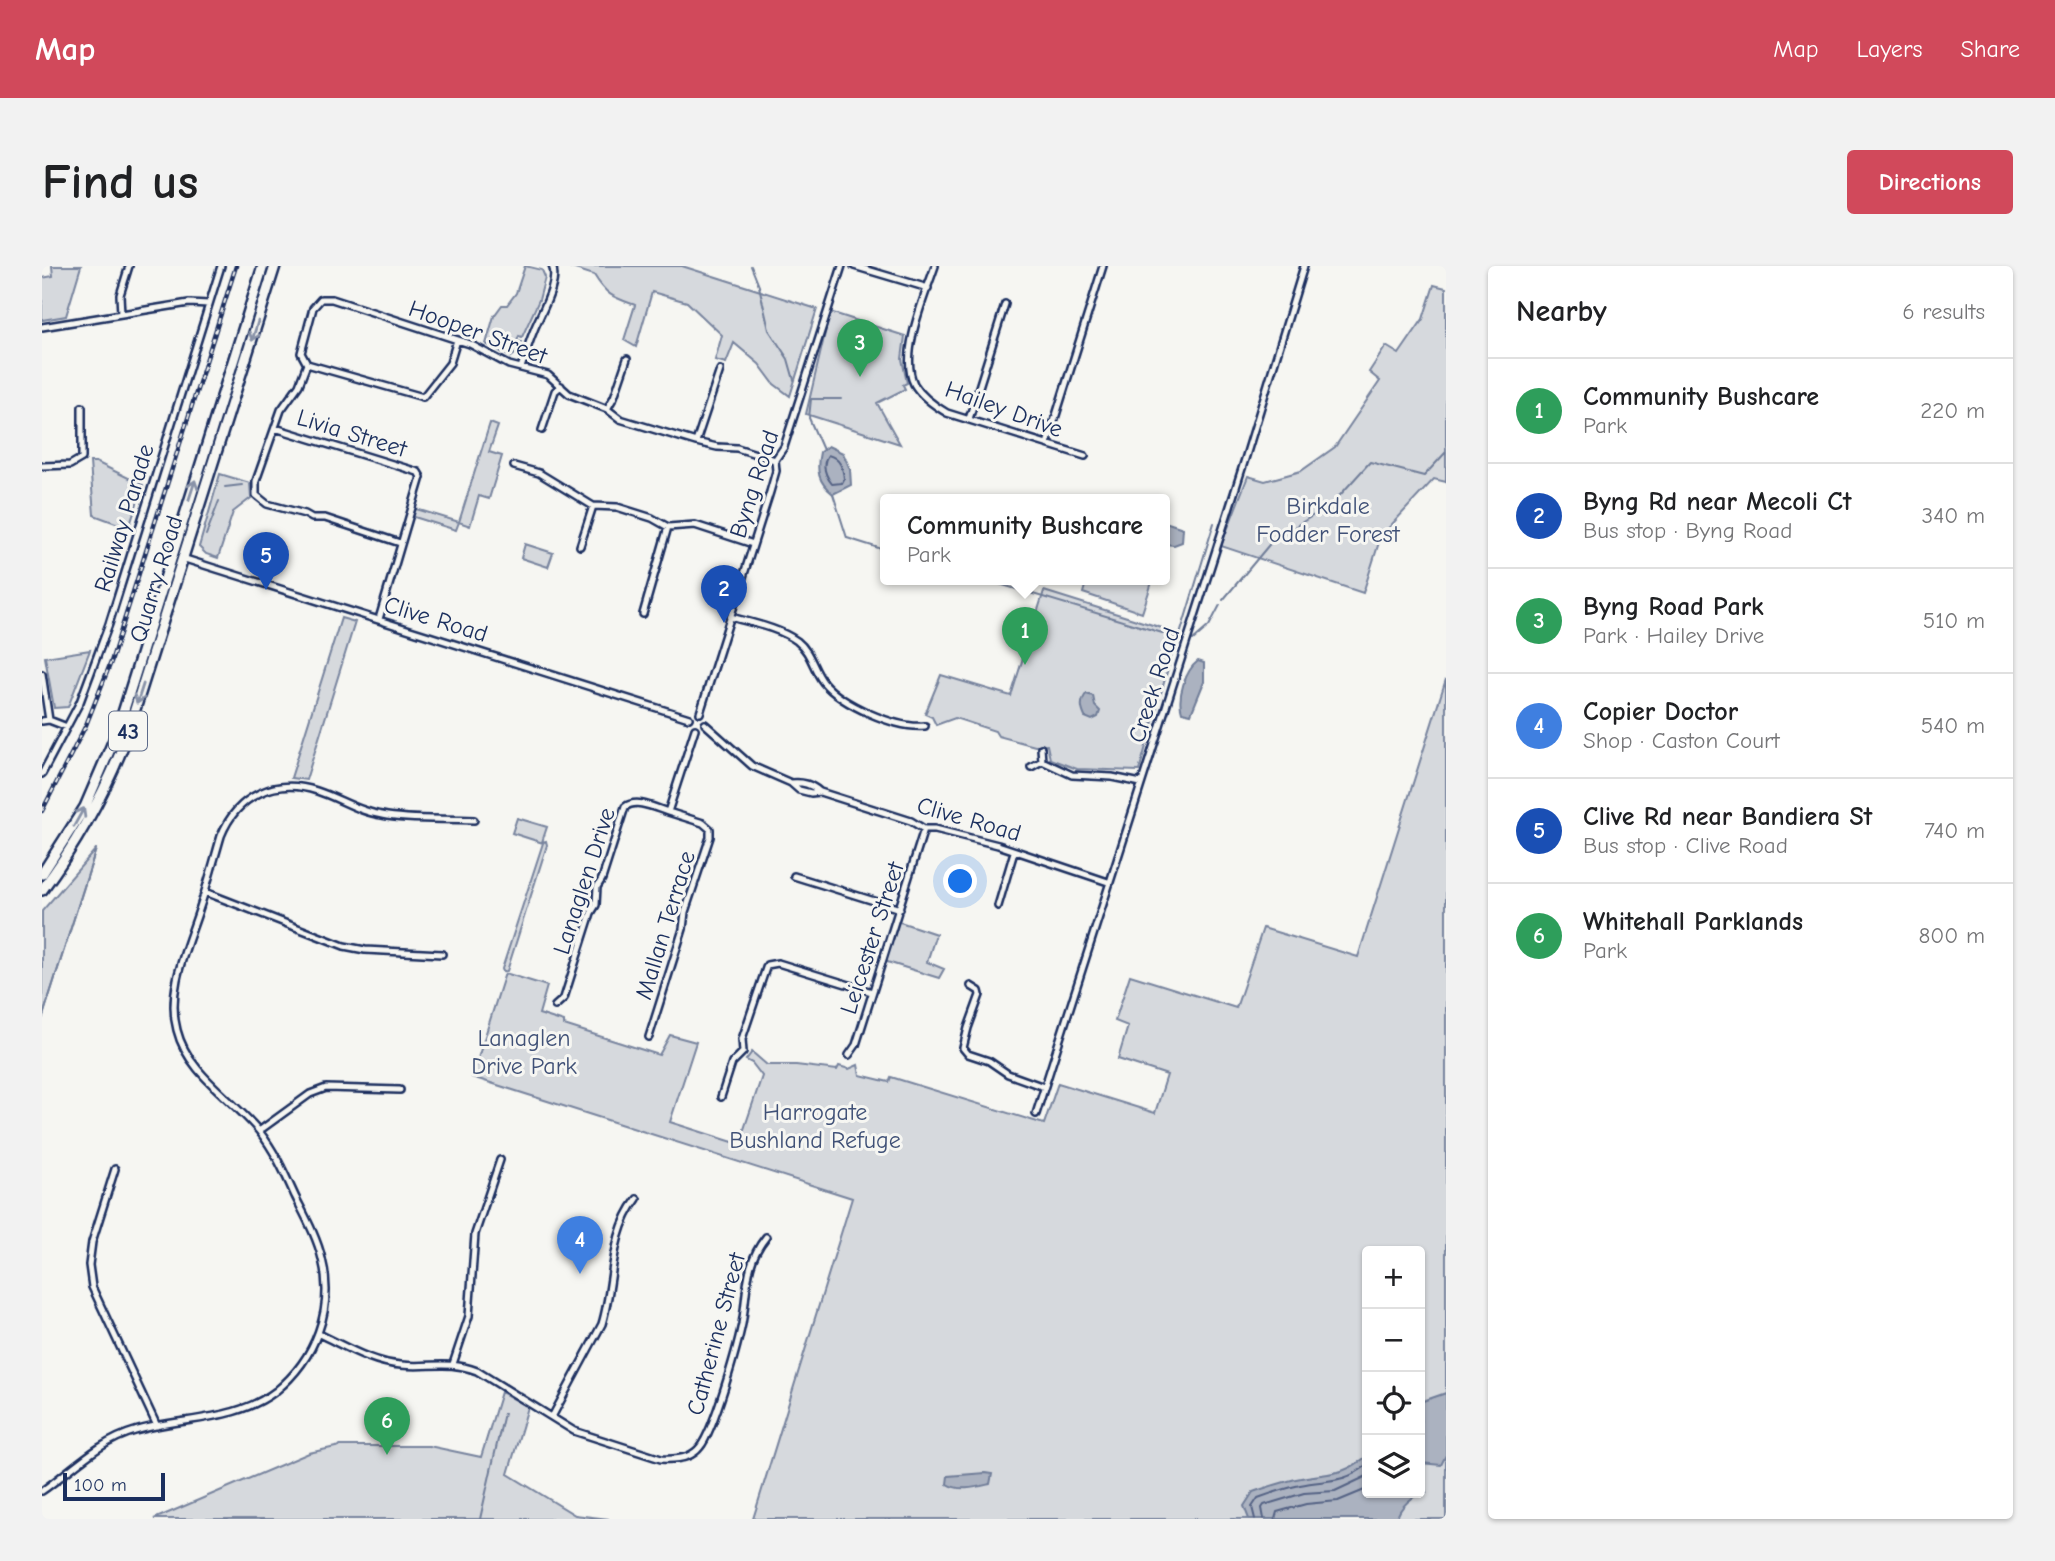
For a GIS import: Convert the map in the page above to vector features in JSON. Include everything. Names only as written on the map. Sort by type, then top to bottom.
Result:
[{"type":"main road","name":"Quarry Road","points":[[42,874],[73,829],[107,761],[263,266]]},
{"type":"main road","name":"Quarry Road","points":[[42,890],[74,845],[107,784],[134,715],[275,266]]},
{"type":"main road","points":[[209,436],[220,439]]},
{"type":"street","points":[[121,314],[120,295],[129,266]]},
{"type":"street","name":"Railway Parade","points":[[42,774],[80,702],[108,624],[221,266]]},
{"type":"street","points":[[521,368],[555,274],[552,266]]},
{"type":"street","name":"Byng Road","points":[[700,713],[776,471],[775,460],[784,447],[842,266]]},
{"type":"street","points":[[854,266],[928,288]]},
{"type":"street","name":"Hailey Drive","points":[[935,266],[912,339],[909,363],[914,384],[937,407],[1085,456]]},
{"type":"street","points":[[1047,444],[1103,266]]},
{"type":"street","name":"Creek Road","points":[[1036,1114],[1250,444],[1304,266]]},
{"type":"street","name":"Hooper Street","points":[[307,364],[302,358],[302,348],[313,308],[321,299],[332,299],[457,340],[509,365],[548,375],[578,399],[607,409],[614,417],[696,442],[737,448],[775,460]]},
{"type":"street","points":[[42,327],[189,303],[209,304]]},
{"type":"street","points":[[969,419],[1005,304]]},
{"type":"street","points":[[379,619],[400,543],[262,501],[256,495],[255,487],[281,410],[299,385],[307,364],[423,397],[450,363],[457,340]]},
{"type":"street","points":[[607,409],[627,359]]},
{"type":"street","points":[[696,442],[720,370]]},
{"type":"street","points":[[542,430],[555,391],[561,386]]},
{"type":"street","points":[[42,466],[70,465],[82,458],[82,407]]},
{"type":"street","name":"Livia Street","points":[[275,428],[418,472],[421,481],[400,543]]},
{"type":"street","points":[[514,466],[539,473],[593,506],[617,507],[652,518],[668,527],[695,525],[753,544]]},
{"type":"street","points":[[580,546],[593,506]]},
{"type":"street","points":[[643,614],[668,527]]},
{"type":"street","name":"Clive Road","points":[[172,555],[689,718]]},
{"type":"street","points":[[731,617],[795,640],[810,656],[822,680],[845,702],[914,727],[925,726]]},
{"type":"street","points":[[42,674],[46,720],[67,727]]},
{"type":"street","points":[[700,713],[705,724],[702,728],[695,729],[690,726],[689,718],[700,713]]},
{"type":"street","name":"Clive Road","points":[[705,724],[752,766],[791,783],[799,790],[820,792],[911,821],[924,829],[935,829],[998,845],[1014,852],[1027,853],[1108,882]]},
{"type":"street","name":"Mallan Terrace","points":[[649,1037],[711,833],[703,823],[668,812],[695,729]]},
{"type":"street","points":[[1041,748],[1042,761]]},
{"type":"street","points":[[1042,761],[1072,775],[1112,777],[1140,783]]},
{"type":"street","points":[[1031,767],[1042,761]]},
{"type":"street","points":[[42,1490],[116,1438],[157,1426],[234,1412],[253,1405],[274,1392],[296,1372],[319,1334],[326,1282],[316,1240],[280,1164],[259,1131],[195,1065],[176,1029],[174,993],[221,836],[229,819],[239,806],[264,790],[294,786],[318,791],[380,815],[474,820]]},
{"type":"street","name":"Lanaglen Drive","points":[[555,1006],[564,998],[591,913],[596,905],[597,887],[625,807],[629,803],[637,803],[668,812]]},
{"type":"street","name":"Leicester Street","points":[[849,1055],[856,1045],[924,829]]},
{"type":"street","points":[[998,906],[1014,852]]},
{"type":"street","points":[[794,876],[900,909]]},
{"type":"street","points":[[205,892],[344,946],[365,950],[442,954]]},
{"type":"street","points":[[721,1097],[732,1063],[743,1052],[743,1039],[767,965],[778,963],[872,992]]},
{"type":"street","points":[[971,986],[981,995],[963,1048],[968,1054],[993,1063],[1007,1074],[1044,1087]]},
{"type":"street","points":[[259,1131],[310,1094],[326,1088],[400,1090]]},
{"type":"street","points":[[453,1364],[469,1316],[475,1234],[500,1160]]},
{"type":"street","points":[[115,1169],[92,1242],[89,1265],[92,1287],[157,1426]]},
{"type":"street","points":[[552,1417],[602,1324],[620,1230],[626,1213],[637,1199]]},
{"type":"street","name":"Catherine Street","points":[[319,1334],[386,1363],[403,1366],[453,1364],[477,1371],[574,1431],[661,1459],[676,1461],[700,1447],[712,1422],[738,1338],[750,1265],[755,1250],[766,1237]]},
{"type":"green space","points":[[52,266],[81,266],[66,316],[42,320],[42,278],[53,276]]},
{"type":"green space","points":[[525,266],[542,270],[545,277],[539,300],[522,337],[519,336],[517,341],[521,342],[518,352],[511,357],[486,344],[494,316],[516,293]]},
{"type":"green space","points":[[566,266],[682,266],[817,309],[790,396],[774,384],[759,364],[734,343],[726,363],[715,360],[722,335],[687,302],[652,292],[636,347],[624,340],[635,305],[611,295],[594,275]]},
{"type":"green space","name":"Birkdale Fodder Forest","points":[[1434,285],[1446,288],[1446,482],[1434,479],[1381,536],[1363,593],[1221,546],[1248,476],[1265,481],[1301,471],[1335,447],[1380,381],[1369,372],[1386,346],[1399,354],[1423,319]]},
{"type":"green space","points":[[830,312],[905,336],[902,359],[907,383],[903,385],[905,389],[877,403],[900,444],[806,414]]},
{"type":"green space","points":[[490,423],[498,426],[489,452],[502,456],[489,499],[479,496],[470,526],[459,522]]},
{"type":"green space","points":[[90,462],[96,462],[143,485],[129,528],[94,515]]},
{"type":"green space","points":[[220,474],[250,483],[251,498],[233,512],[218,558],[206,554],[199,547]]},
{"type":"green space","points":[[413,508],[459,522],[456,530],[411,516]]},
{"type":"green space","points":[[525,544],[553,553],[548,567],[521,558]]},
{"type":"green space","points":[[1085,585],[1151,585],[1142,613],[1083,593]]},
{"type":"green space","points":[[1044,591],[1178,633],[1139,771],[1077,769],[1050,759],[1047,745],[1035,746],[998,736],[995,731],[955,718],[936,725],[932,717],[925,714],[941,675],[1011,696]]},
{"type":"green space","points":[[341,618],[355,622],[306,780],[291,778]]},
{"type":"green space","points":[[90,650],[68,707],[54,708],[45,657]]},
{"type":"green space","points":[[1446,679],[1446,1519],[753,1519],[852,1198],[472,1077],[505,973],[547,986],[539,1014],[564,1022],[564,1025],[659,1055],[670,1035],[696,1042],[670,1122],[739,1144],[762,1076],[752,1063],[746,1060],[752,1052],[767,1065],[837,1070],[839,1066],[849,1069],[858,1065],[860,1075],[889,1082],[891,1077],[1044,1124],[1058,1083],[1155,1113],[1167,1075],[1118,1059],[1128,1026],[1115,1021],[1130,975],[1236,1008],[1263,928],[1358,957]]},
{"type":"green space","points":[[517,818],[547,827],[542,842],[546,841],[547,845],[507,971],[503,972],[543,843],[512,833]]},
{"type":"green space","points":[[96,849],[42,1019],[42,911]]},
{"type":"green space","points":[[897,921],[936,934],[927,962],[944,969],[939,978],[884,961]]},
{"type":"green space","points":[[501,1392],[528,1407],[508,1474],[575,1515],[609,1519],[154,1519],[309,1453],[340,1446],[429,1446],[481,1457]]},
{"type":"water","points":[[828,446],[843,453],[850,469],[851,485],[833,494],[824,485],[818,470],[820,452]]},
{"type":"water","points":[[1170,524],[1183,528],[1182,542],[1170,545]]},
{"type":"water","points":[[1198,661],[1204,663],[1204,682],[1191,714],[1182,712],[1181,692],[1189,671]]},
{"type":"water","points":[[1086,694],[1093,696],[1095,706],[1100,711],[1098,717],[1092,720],[1085,717],[1083,711],[1082,702]]},
{"type":"water","points":[[1446,1393],[1446,1455],[1441,1465],[1425,1463],[1425,1400]]},
{"type":"water","points":[[1362,1460],[1362,1498],[1413,1498],[1401,1510],[1397,1519],[1249,1519],[1244,1506],[1253,1492],[1295,1479],[1336,1473]]},
{"type":"water","points":[[992,1474],[990,1484],[962,1488],[947,1484],[948,1476]]},
{"type":"waterway","points":[[751,266],[759,286],[769,330],[788,359],[794,380]]},
{"type":"waterway","points":[[823,450],[809,418],[811,399],[841,399]]},
{"type":"waterway","points":[[1223,600],[1273,540],[1332,504],[1370,462],[1424,476],[1446,452]]},
{"type":"waterway","points":[[225,487],[242,485]]},
{"type":"waterway","points":[[833,494],[847,538],[880,548]]},
{"type":"waterway","points":[[206,535],[219,501]]},
{"type":"waterway","points":[[1003,585],[1179,638],[1214,523]]},
{"type":"waterway","points":[[1193,640],[1209,626],[1220,605]]},
{"type":"waterway","points":[[42,1019],[96,849]]},
{"type":"waterway","points":[[480,1519],[504,1413]]},
{"type":"railway","points":[[42,811],[86,725],[111,662],[236,266]]},
{"type":"place","name":"Byng Road Park","points":[[860,377]]},
{"type":"place","name":"Clive Rd near Bandiera St","points":[[266,590]]},
{"type":"place","name":"Byng Rd near Mecoli Ct","points":[[724,623]]},
{"type":"place","name":"Community Bushcare","points":[[1025,665]]},
{"type":"place","name":"Copier Doctor","points":[[580,1274]]},
{"type":"place","name":"Whitehall Parklands","points":[[387,1455]]},
{"type":"park label","name":"Lanaglen Drive Park","points":[[524,1052]]},
{"type":"park label","name":"Harrogate Bushland Refuge","points":[[815,1126]]}]
